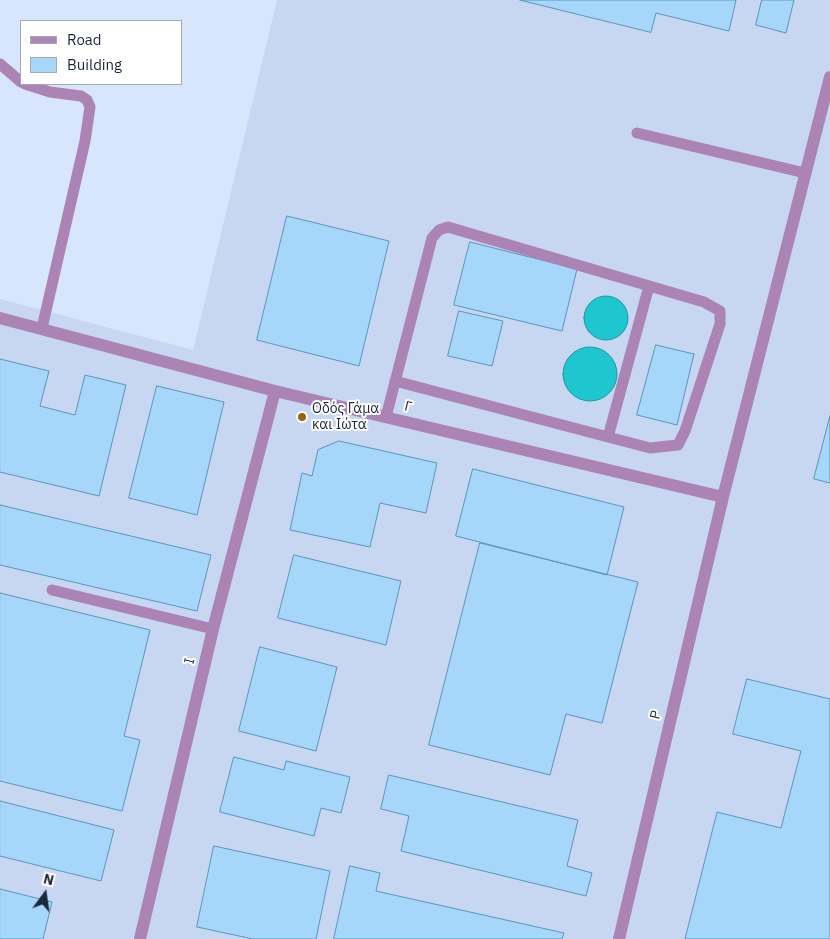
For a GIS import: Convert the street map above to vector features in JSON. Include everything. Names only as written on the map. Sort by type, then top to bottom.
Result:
[{"type":"street","name":"Ρ","points":[[619,939],[723,497],[805,173],[829,86]]},
{"type":"street","name":"Γ","points":[[0,318],[276,392],[723,497]]},
{"type":"street","name":"Ι","points":[[140,939],[213,629],[276,392]]},
{"type":"lane","points":[[0,64],[20,81]]},
{"type":"lane","points":[[29,85],[50,92],[81,96],[90,107],[85,141],[42,328]]},
{"type":"lane","points":[[637,134],[805,173]]},
{"type":"lane","points":[[386,417],[395,381],[432,238],[439,230],[448,227],[711,305],[720,311],[720,324],[685,431],[678,445],[650,448],[395,381]]},
{"type":"lane","points":[[608,437],[649,286]]},
{"type":"lane","points":[[52,590],[213,629]]},
{"type":"shaded area","points":[[277,0],[830,0],[830,939],[0,939],[0,299],[193,350]]},
{"type":"shaded area","points":[[602,296],[610,296],[622,302],[628,318],[622,334],[610,340],[602,340],[590,334],[584,322],[584,314],[590,302]]},
{"type":"shaded area","points":[[590,347],[600,349],[609,355],[615,364],[617,374],[615,384],[609,393],[600,399],[590,401],[580,399],[571,393],[565,384],[563,374],[565,364],[571,355],[580,349]]},
{"type":"building","points":[[520,0],[736,0],[729,31],[656,13],[651,32]]},
{"type":"building","points":[[762,0],[794,0],[786,33],[756,25]]},
{"type":"building","points":[[287,216],[389,241],[359,366],[257,340]]},
{"type":"building","points":[[470,242],[577,269],[562,331],[454,305]]},
{"type":"building","points":[[459,311],[503,321],[492,366],[448,356]]},
{"type":"building","points":[[656,345],[694,354],[677,425],[637,415]]},
{"type":"building","points":[[0,359],[49,371],[40,406],[75,415],[85,375],[126,385],[99,496],[0,472]]},
{"type":"building","points":[[157,386],[224,402],[197,515],[129,498]]},
{"type":"building","points":[[830,416],[830,483],[814,479]]},
{"type":"building","points":[[339,441],[437,463],[426,513],[380,503],[370,547],[290,530],[302,473],[312,476],[318,450]]},
{"type":"building","points":[[473,469],[624,507],[607,575],[456,536]]},
{"type":"building","points":[[0,505],[211,555],[197,611],[0,565]]},
{"type":"building","points":[[480,543],[638,582],[602,723],[566,714],[550,775],[429,745]]},
{"type":"building","points":[[294,555],[401,581],[386,645],[278,618]]},
{"type":"building","points":[[0,593],[150,630],[124,736],[140,740],[122,811],[0,781]]},
{"type":"building","points":[[260,647],[337,667],[316,751],[239,731]]},
{"type":"building","points":[[747,679],[830,699],[830,939],[685,939],[717,812],[781,828],[801,751],[733,734]]},
{"type":"building","points":[[234,757],[284,770],[286,761],[350,777],[341,813],[321,808],[314,836],[220,812]]},
{"type":"building","points":[[389,775],[578,820],[567,866],[592,873],[586,896],[401,851],[409,816],[381,809]]},
{"type":"building","points":[[0,801],[114,830],[101,881],[0,856]]},
{"type":"building","points":[[214,846],[330,871],[316,939],[253,939],[197,927]]},
{"type":"building","points":[[350,866],[380,873],[376,891],[564,933],[562,939],[334,939]]},
{"type":"building","points":[[0,889],[52,902],[43,939],[0,939]]},
{"type":"place","name":"Οδός Γάμα και Ιώτα","points":[[302,417]]}]
